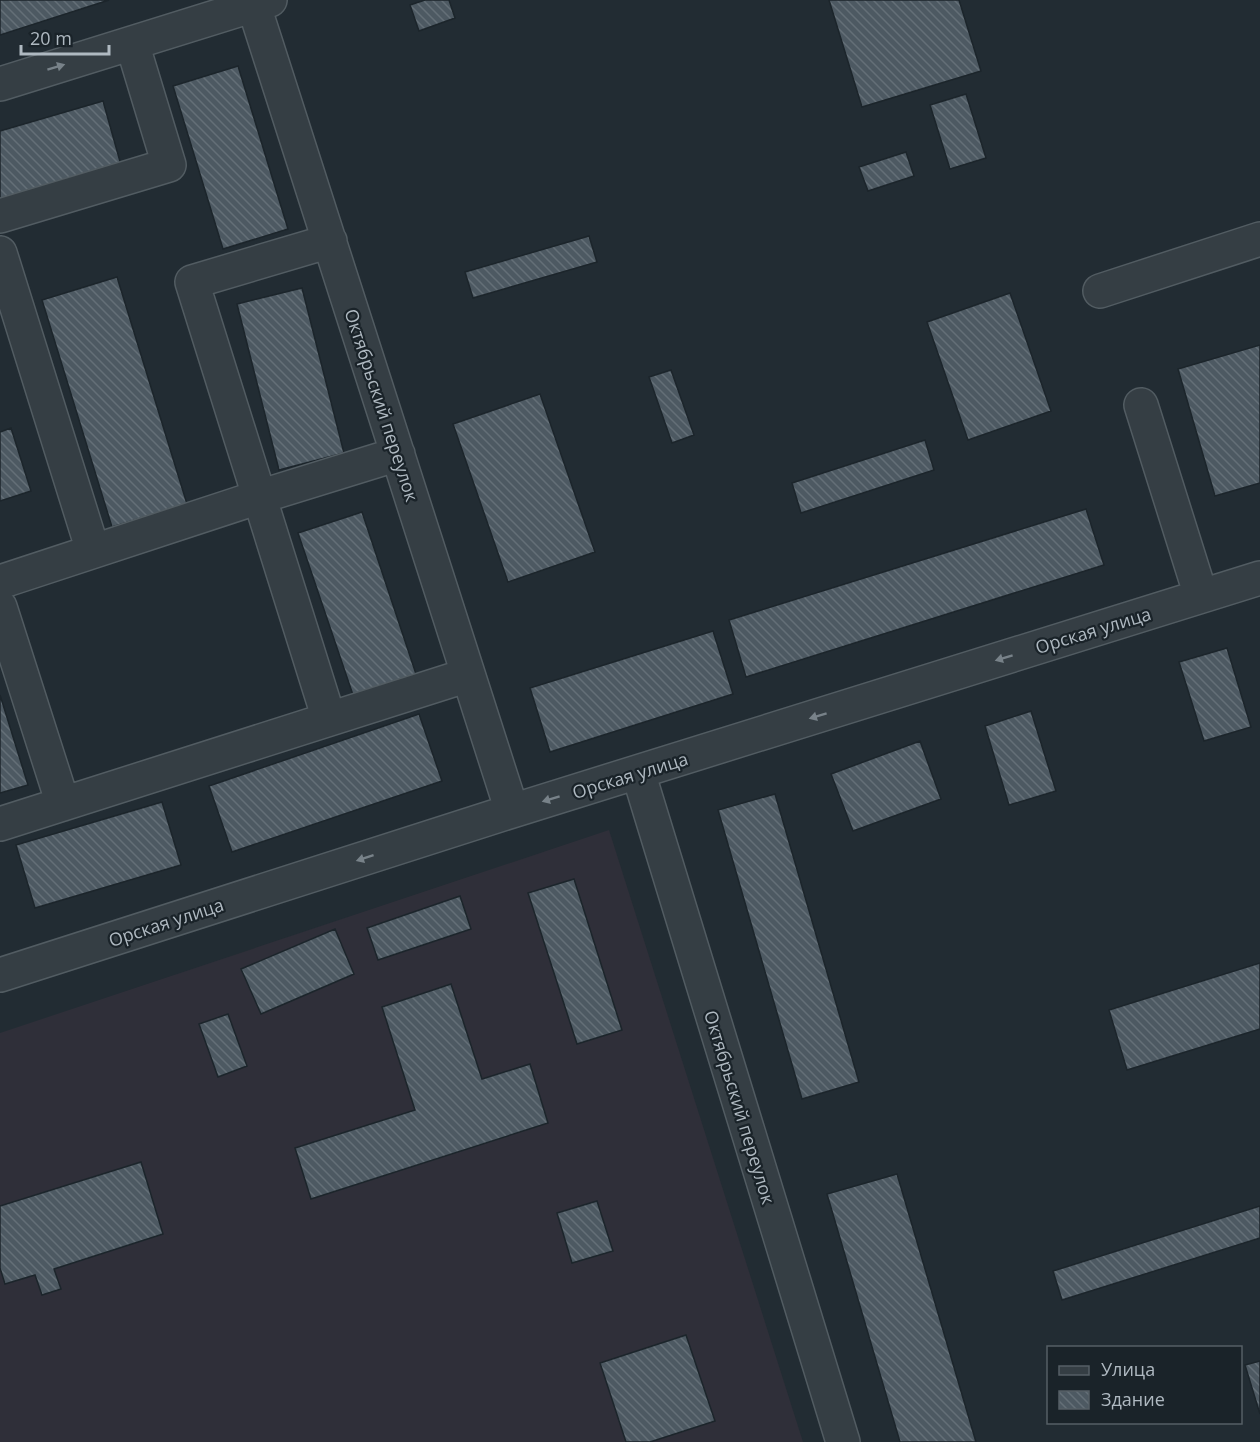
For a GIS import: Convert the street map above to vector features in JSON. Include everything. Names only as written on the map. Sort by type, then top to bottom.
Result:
[{"type":"street","points":[[0,84],[259,2]]},
{"type":"street","name":"Октябрьский переулок","points":[[259,2],[330,242],[512,811]]},
{"type":"street","points":[[0,216],[169,165],[132,43]]},
{"type":"street","points":[[1100,291],[1260,239]]},
{"type":"street","points":[[329,719],[192,282],[330,242]]},
{"type":"street","points":[[0,253],[93,551]]},
{"type":"street","points":[[1141,405],[1201,596]]},
{"type":"street","points":[[0,582],[398,454]]},
{"type":"street","name":"Орская улица","points":[[0,975],[512,811],[1260,578]]},
{"type":"street","points":[[0,607],[63,804]]},
{"type":"street","points":[[0,824],[468,675]]},
{"type":"street","name":"Октябрьский переулок","points":[[638,772],[843,1442]]},
{"type":"shaded area","points":[[609,830],[803,1442],[0,1442],[0,1033]]},
{"type":"building","points":[[0,0],[109,0],[0,35]]},
{"type":"building","points":[[425,0],[449,0],[455,18],[419,31],[410,5]]},
{"type":"building","points":[[829,0],[959,0],[981,71],[862,107]]},
{"type":"building","points":[[238,66],[288,229],[223,249],[173,86]]},
{"type":"building","points":[[966,94],[986,158],[950,169],[930,105]]},
{"type":"building","points":[[103,101],[121,165],[0,201],[0,131]]},
{"type":"building","points":[[906,152],[914,176],[868,191],[859,167]]},
{"type":"building","points":[[589,236],[597,262],[473,298],[465,272]]},
{"type":"building","points":[[117,277],[187,504],[112,527],[42,300]]},
{"type":"building","points":[[302,288],[344,453],[279,470],[237,304]]},
{"type":"building","points":[[1010,293],[1051,411],[968,440],[927,322]]},
{"type":"building","points":[[1260,345],[1260,483],[1215,496],[1178,369]]},
{"type":"building","points":[[671,370],[694,435],[672,443],[649,377]]},
{"type":"building","points":[[540,394],[595,552],[508,582],[453,424]]},
{"type":"building","points":[[11,428],[31,491],[0,501],[0,432]]},
{"type":"building","points":[[925,440],[934,470],[801,513],[792,483]]},
{"type":"building","points":[[1086,509],[1104,565],[746,677],[729,620]]},
{"type":"building","points":[[362,512],[416,674],[353,695],[298,533]]},
{"type":"building","points":[[713,631],[733,694],[550,752],[530,688]]},
{"type":"building","points":[[1227,648],[1251,727],[1204,741],[1179,662]]},
{"type":"building","points":[[0,695],[28,785],[0,793]]},
{"type":"building","points":[[1031,711],[1056,791],[1009,805],[985,726]]},
{"type":"building","points":[[419,714],[442,781],[232,852],[209,786]]},
{"type":"building","points":[[920,741],[941,799],[853,831],[831,774]]},
{"type":"building","points":[[775,794],[859,1082],[802,1099],[718,810]]},
{"type":"building","points":[[162,802],[181,865],[35,908],[16,845]]},
{"type":"building","points":[[574,879],[622,1030],[577,1044],[528,893]]},
{"type":"building","points":[[460,896],[471,929],[378,960],[367,928]]},
{"type":"building","points":[[335,929],[354,974],[261,1014],[241,969]]},
{"type":"building","points":[[1260,963],[1260,1029],[1127,1070],[1109,1010]]},
{"type":"building","points":[[451,984],[482,1079],[530,1064],[548,1123],[311,1199],[295,1148],[415,1110],[382,1007]]},
{"type":"building","points":[[228,1014],[247,1066],[218,1077],[199,1024]]},
{"type":"building","points":[[141,1162],[163,1234],[54,1269],[61,1289],[42,1295],[35,1275],[5,1284],[0,1268],[0,1206]]},
{"type":"building","points":[[897,1174],[976,1442],[900,1442],[827,1194]]},
{"type":"building","points":[[597,1201],[613,1251],[572,1263],[557,1213]]},
{"type":"building","points":[[1260,1206],[1260,1238],[1062,1300],[1053,1271]]},
{"type":"building","points":[[686,1335],[715,1421],[650,1442],[626,1442],[600,1363]]},
{"type":"building","points":[[1260,1361],[1260,1414],[1245,1365]]}]
